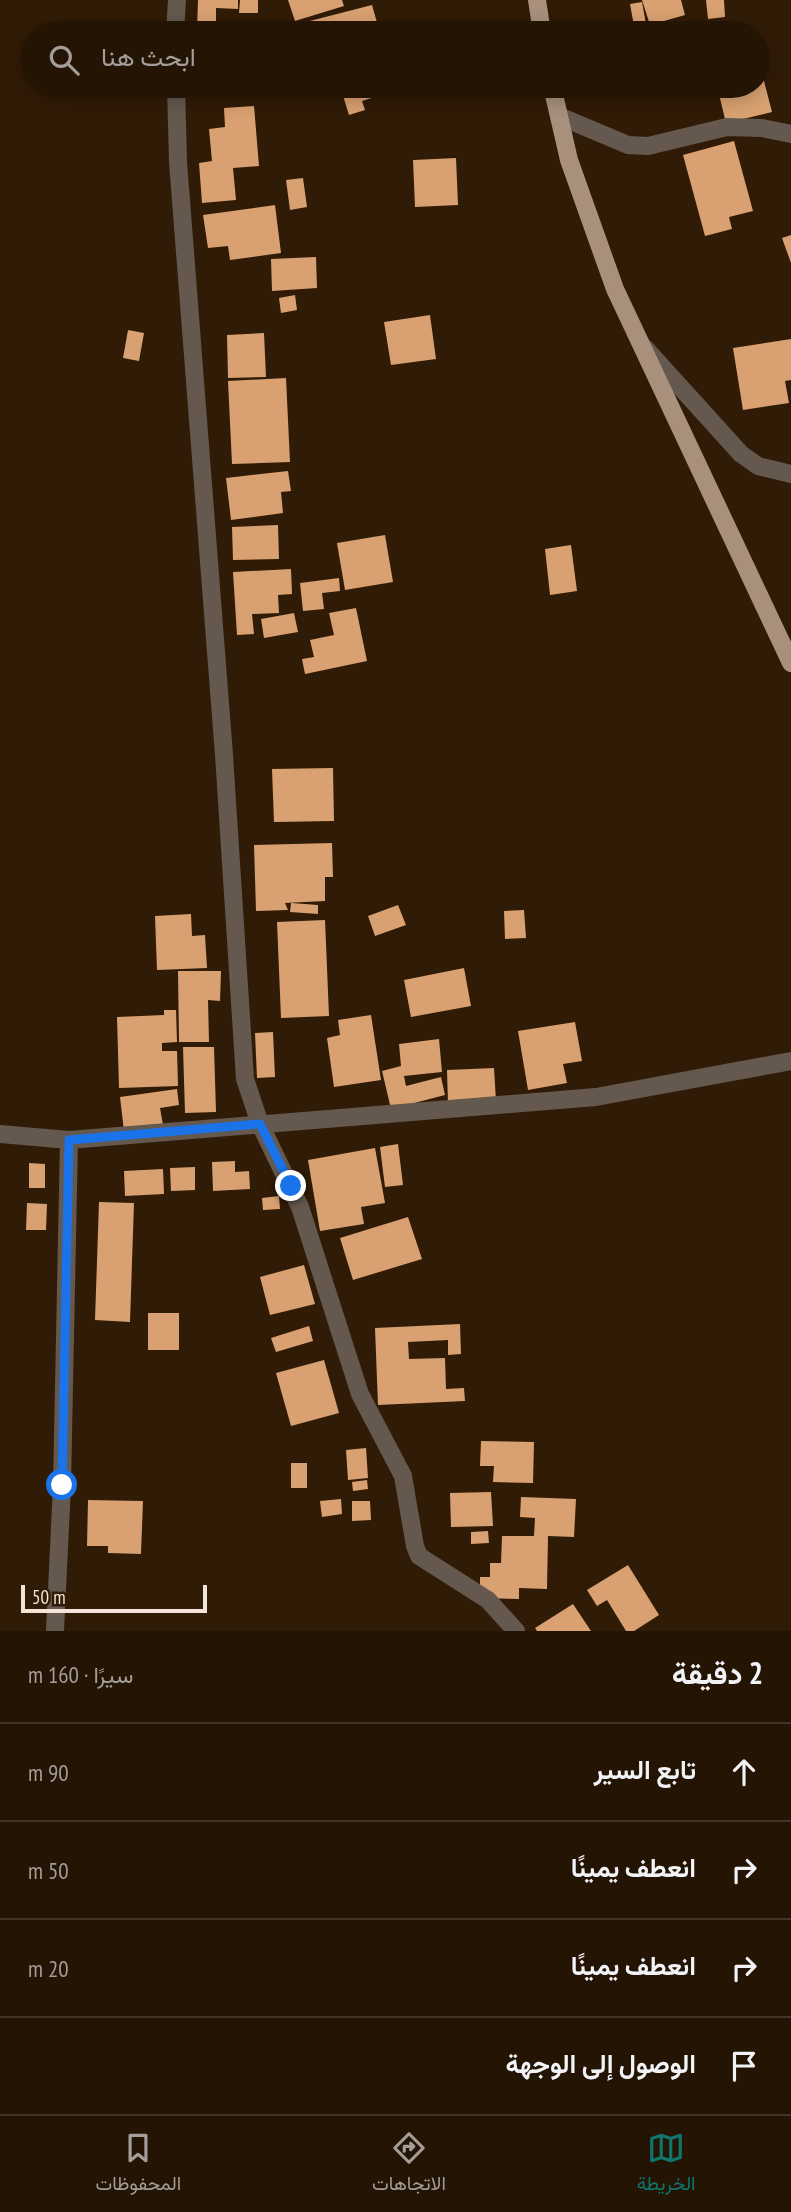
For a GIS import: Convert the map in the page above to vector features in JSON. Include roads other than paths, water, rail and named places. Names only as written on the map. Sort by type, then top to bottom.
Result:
[{"type":"main road","points":[[537,0],[540,21]]},
{"type":"main road","points":[[555,98],[586,212],[615,289],[791,663]]},
{"type":"street","points":[[176,21],[177,0]]},
{"type":"street","points":[[176,98],[178,162],[214,618],[245,1079],[260,1124],[300,1207],[360,1394],[403,1476],[419,1556],[488,1600],[516,1631]]},
{"type":"street","points":[[559,116],[628,145],[648,146],[727,127],[762,128],[791,134]]},
{"type":"street","points":[[643,346],[741,454],[758,466],[791,474]]},
{"type":"street","points":[[0,1134],[69,1140],[596,1097],[791,1060]]},
{"type":"street","points":[[55,1631],[62,1485],[69,1140]]}]
